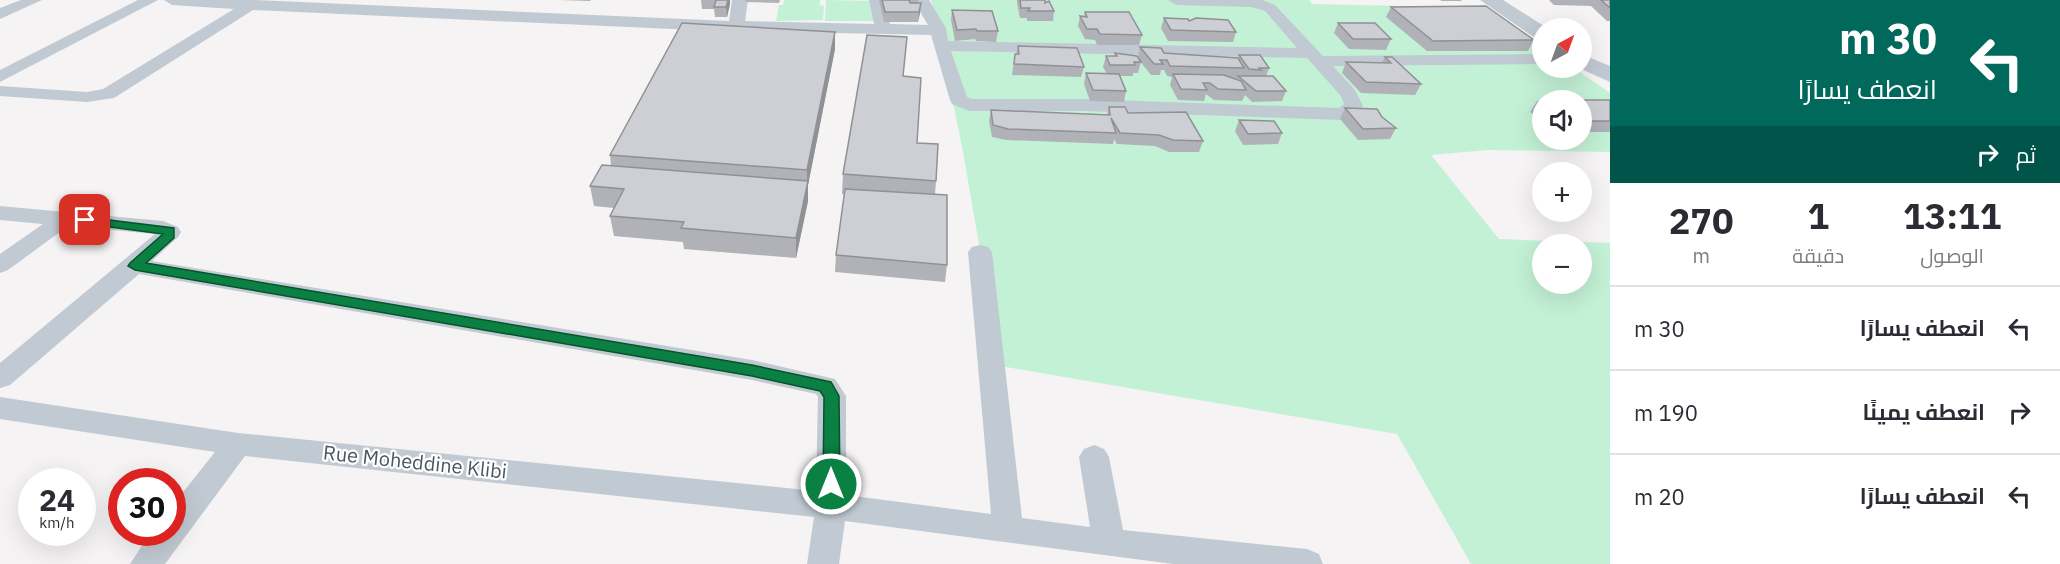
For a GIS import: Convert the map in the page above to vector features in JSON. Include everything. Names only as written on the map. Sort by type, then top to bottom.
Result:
[{"type":"street","points":[[0,14],[34,0]]},
{"type":"street","points":[[0,77],[150,0]]},
{"type":"street","points":[[172,0],[588,21],[884,29],[939,38],[1314,57],[1532,59]]},
{"type":"street","points":[[588,21],[599,0]]},
{"type":"street","points":[[736,26],[740,0]]},
{"type":"street","points":[[877,0],[884,29]]},
{"type":"street","points":[[921,0],[939,38],[959,100],[982,107],[1084,105],[1342,114],[1354,106],[1349,94],[1270,8],[1263,5],[1176,0]]},
{"type":"street","points":[[1490,0],[1532,27]]},
{"type":"street","points":[[0,91],[87,97],[108,94],[252,4]]},
{"type":"street","points":[[1594,67],[1610,84]]},
{"type":"street","points":[[0,213],[169,230],[169,236],[135,266],[0,378]]},
{"type":"street","points":[[0,265],[66,218]]},
{"type":"street","points":[[980,252],[1008,530]]},
{"type":"street","points":[[135,266],[752,370],[825,386],[832,396],[831,506],[823,564]]},
{"type":"street","name":"Rue Moheddine Klibi","points":[[0,408],[238,444],[831,506],[1110,543],[1307,564]]},
{"type":"street","points":[[186,512],[238,444]]},
{"type":"street","points":[[1094,457],[1110,543]]},
{"type":"street","points":[[147,564],[160,546]]},
{"type":"green space","points":[[784,0],[820,0],[820,5],[824,6],[823,20],[776,21],[779,5],[783,5]]},
{"type":"green space","points":[[826,0],[874,1],[874,21],[825,21]]},
{"type":"green space","points":[[931,0],[1309,0],[1312,4],[1489,8],[1532,38],[1532,78],[1588,78],[1610,93],[1610,152],[1488,150],[1431,155],[1499,239],[1532,240],[1532,294],[1592,294],[1592,242],[1610,243],[1610,564],[1471,564],[1397,434],[1000,366],[962,146]]},
{"type":"building","points":[[716,0],[728,0],[726,7],[714,7]]},
{"type":"building","points":[[882,0],[909,0],[910,3],[921,3],[919,12],[885,12]]},
{"type":"building","points":[[1020,0],[1045,0],[1045,3],[1049,1],[1054,11],[1028,11],[1030,8],[1021,8]]},
{"type":"building","points":[[1601,0],[1610,0],[1610,8]]},
{"type":"building","points":[[1486,6],[1532,40],[1433,41],[1391,7]]},
{"type":"building","points":[[952,10],[992,11],[998,31],[957,30]]},
{"type":"building","points":[[1085,12],[1129,12],[1142,35],[1100,34],[1097,29],[1087,29],[1080,16],[1087,17]]},
{"type":"building","points":[[1164,18],[1188,19],[1189,21],[1196,18],[1228,20],[1236,32],[1171,30]]},
{"type":"building","points":[[682,23],[835,32],[807,170],[610,155]]},
{"type":"building","points":[[1338,23],[1375,23],[1391,39],[1353,39]]},
{"type":"building","points":[[867,35],[907,37],[903,76],[921,78],[917,143],[938,144],[936,181],[843,174]]},
{"type":"building","points":[[1018,46],[1077,48],[1084,67],[1014,64],[1015,54],[1019,54]]},
{"type":"building","points":[[1140,47],[1161,48],[1164,53],[1238,58],[1244,68],[1170,66],[1167,60],[1160,60],[1163,64],[1154,64]]},
{"type":"building","points":[[1115,53],[1137,56],[1141,62],[1134,62],[1135,65],[1110,65],[1106,56],[1117,56]]},
{"type":"building","points":[[1239,55],[1260,55],[1269,68],[1249,69]]},
{"type":"building","points":[[1385,57],[1392,57],[1421,84],[1366,82],[1346,62],[1391,63]]},
{"type":"building","points":[[1086,73],[1119,74],[1126,91],[1093,90]]},
{"type":"building","points":[[1173,74],[1224,75],[1241,81],[1246,90],[1218,89],[1210,83],[1203,83],[1207,90],[1181,89]]},
{"type":"building","points":[[1238,76],[1273,76],[1286,91],[1256,91]]},
{"type":"building","points":[[1592,100],[1610,100],[1610,121],[1592,121]]},
{"type":"building","points":[[1109,107],[1125,107],[1128,113],[1186,112],[1203,141],[1173,140],[1159,135],[1120,133],[1111,118],[1116,133],[1008,129],[993,125],[991,110],[1110,115]]},
{"type":"building","points":[[1345,108],[1377,109],[1382,117],[1396,128],[1363,129]]},
{"type":"building","points":[[1239,120],[1274,121],[1282,133],[1248,134]]},
{"type":"building","points":[[602,165],[808,181],[796,238],[681,228],[684,222],[610,216],[624,189],[590,186]]},
{"type":"building","points":[[845,189],[947,195],[947,265],[836,255]]},
{"type":"route","points":[[85,220],[169,230],[169,236],[135,266],[752,370],[825,386],[830,390],[832,396],[831,484]]}]
